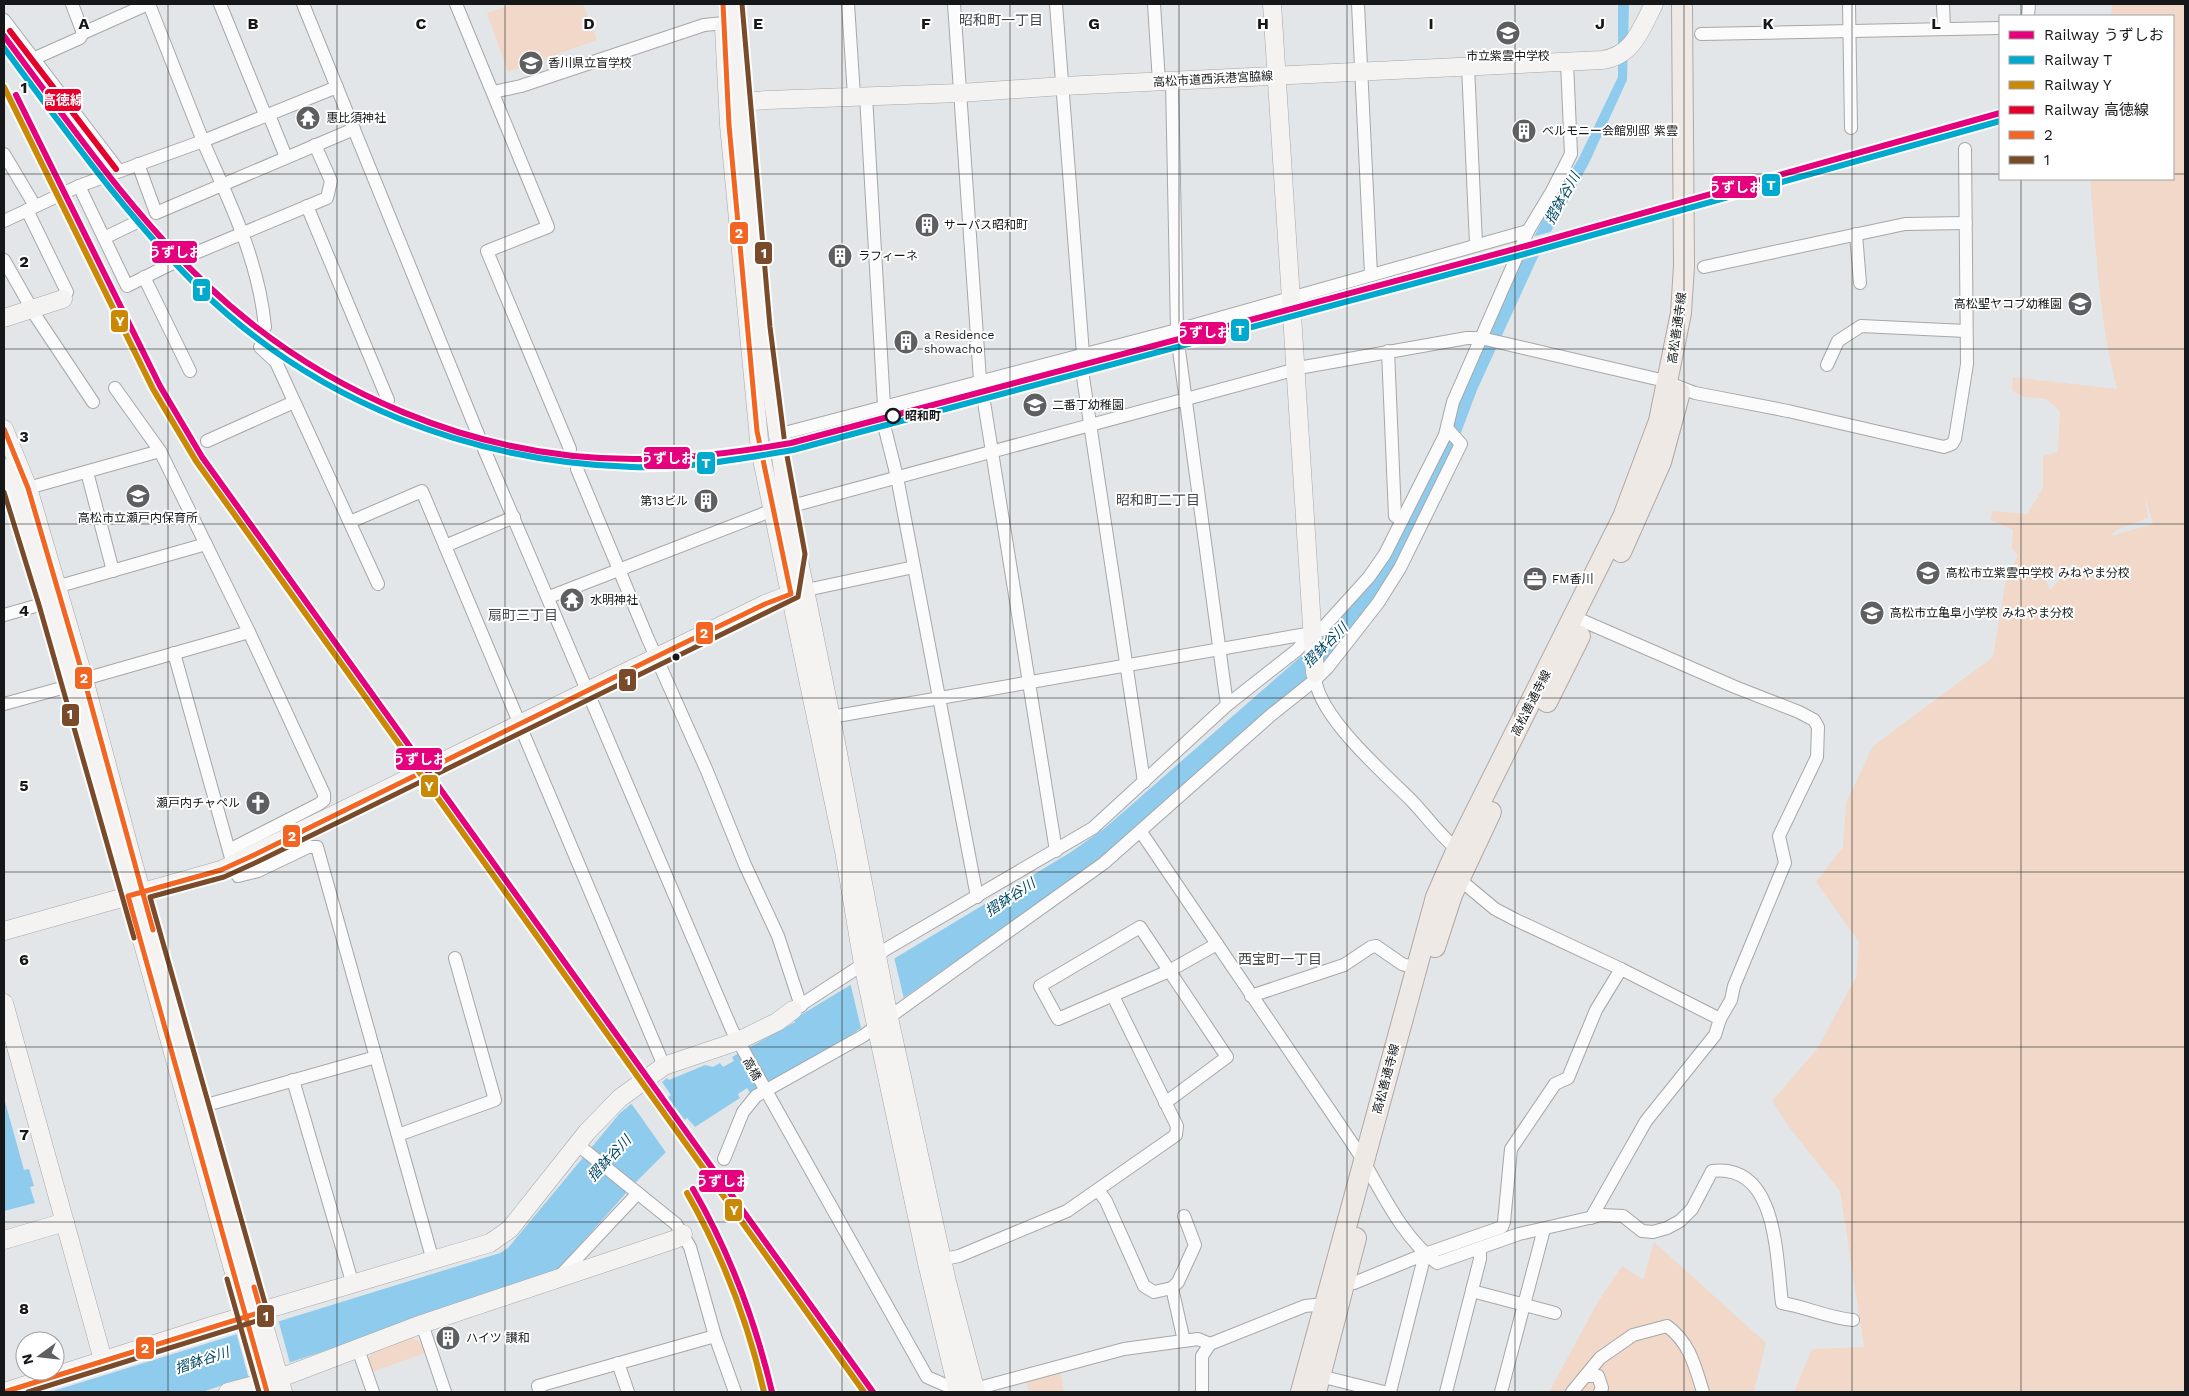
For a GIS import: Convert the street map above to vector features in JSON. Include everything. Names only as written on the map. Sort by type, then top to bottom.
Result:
[{"type":"main road","name":"高松善通寺線","points":[[1675,385],[1684,266],[1682,4]]},
{"type":"main road","name":"高松善通寺線","points":[[1318,1384],[1345,1281],[1368,1170],[1415,968],[1436,897],[1458,848],[1580,620],[1635,524],[1661,462],[1675,385],[1693,311],[1696,263],[1694,4]]},
{"type":"main road","name":"高松善通寺線","points":[[1301,1392],[1324,1304],[1368,1170],[1436,944],[1460,879],[1580,620]]},
{"type":"street","points":[[72,4],[83,33]]},
{"type":"street","points":[[32,58],[80,38],[83,33],[148,4],[243,234],[262,302],[265,327]]},
{"type":"street","points":[[220,4],[266,116],[271,120],[286,157]]},
{"type":"street","name":"高橋","points":[[303,4],[514,518],[740,1046],[927,1377],[966,1390]]},
{"type":"street","points":[[456,4],[548,227],[486,251],[570,449]]},
{"type":"street","points":[[723,4],[729,118],[758,431],[780,509],[798,592],[844,851],[883,1018],[934,1261],[966,1390],[1124,1348],[1198,1339],[1210,1344]]},
{"type":"street","points":[[734,4],[763,328],[777,434],[780,509],[798,555],[798,592],[810,613],[832,717],[871,965]]},
{"type":"street","points":[[848,4],[860,96],[884,406]]},
{"type":"street","points":[[954,4],[980,380]]},
{"type":"street","points":[[1056,4],[1083,354]]},
{"type":"street","points":[[1154,4],[1166,81],[1177,330]]},
{"type":"street","points":[[1272,4],[1317,688],[1352,742],[1411,800],[1448,842],[1458,848]]},
{"type":"street","points":[[1358,4],[1371,275]]},
{"type":"street","name":"高松市道西浜港宮脇線","points":[[742,102],[960,93],[1062,86],[1610,59],[1624,52],[1636,39],[1654,4]]},
{"type":"street","points":[[1849,4],[1851,128]]},
{"type":"street","points":[[1943,4],[1944,29]]},
{"type":"street","points":[[4,20],[119,171]]},
{"type":"street","points":[[493,92],[521,86],[704,25],[724,23]]},
{"type":"street","points":[[1701,34],[1999,28]]},
{"type":"street","points":[[4,1392],[103,1360],[254,1319],[500,1238],[582,1148],[614,1104],[664,1066],[740,1046],[797,1008],[871,965],[977,897],[1093,828],[1226,706],[1313,639],[1369,577],[1385,554],[1448,429],[1453,402],[1483,338],[1528,231],[1571,154],[1567,62]]},
{"type":"street","points":[[1468,66],[1476,244]]},
{"type":"street","points":[[4,221],[79,186],[203,141],[338,87]]},
{"type":"street","points":[[727,90],[736,100],[742,102]]},
{"type":"street","points":[[729,118],[732,109],[737,103],[742,102]]},
{"type":"street","points":[[138,164],[156,213],[354,130]]},
{"type":"street","points":[[79,186],[127,286],[327,198],[331,181],[315,145]]},
{"type":"street","points":[[549,597],[780,509],[897,476],[992,453],[1295,370],[1388,351],[1483,338],[1675,385],[1695,393],[1788,411],[1944,447],[1952,444],[1955,439],[1967,364],[1965,149]]},
{"type":"street","points":[[4,154],[31,208],[67,292],[63,299],[4,318]]},
{"type":"street","points":[[307,206],[388,400]]},
{"type":"street","points":[[104,238],[137,222]]},
{"type":"street","points":[[1704,267],[1905,224],[1966,223]]},
{"type":"street","points":[[777,434],[1177,330],[1476,244],[1528,231]]},
{"type":"street","points":[[1856,234],[1860,283]]},
{"type":"street","points":[[4,260],[32,309],[93,402]]},
{"type":"street","points":[[144,277],[190,371]]},
{"type":"street","points":[[1828,365],[1838,341],[1861,326],[1966,331]]},
{"type":"street","points":[[260,347],[276,362],[378,584]]},
{"type":"street","points":[[1179,350],[1226,706]]},
{"type":"street","points":[[1388,351],[1396,516],[1402,520]]},
{"type":"street","points":[[1083,377],[1144,782]]},
{"type":"street","points":[[115,388],[160,451],[249,632],[324,794],[324,800],[319,804],[231,857]]},
{"type":"street","points":[[207,441],[294,402]]},
{"type":"street","points":[[984,402],[1056,851]]},
{"type":"street","points":[[4,429],[14,491],[46,603],[76,682]]},
{"type":"street","points":[[885,429],[897,476],[977,897]]},
{"type":"street","points":[[724,1159],[743,1112],[764,1089],[863,1036],[883,1018],[1104,863],[1315,676],[1328,667],[1378,603],[1400,568],[1461,444],[1448,429]]},
{"type":"street","points":[[14,491],[160,451]]},
{"type":"street","points":[[4,468],[56,587],[76,682],[135,894],[203,1106],[254,1319]]},
{"type":"street","points":[[577,469],[656,657],[778,936],[797,1008]]},
{"type":"street","points":[[86,472],[113,571]]},
{"type":"street","points":[[350,522],[422,491],[516,714]]},
{"type":"street","points":[[445,546],[514,518]]},
{"type":"street","points":[[56,587],[206,544]]},
{"type":"street","points":[[4,931],[135,894],[231,857],[589,691],[765,604],[798,592],[914,567]]},
{"type":"street","points":[[4,615],[46,603]]},
{"type":"street","points":[[1580,620],[1735,688],[1799,712],[1814,720],[1818,727],[1817,757],[1779,836],[1785,863],[1734,986],[1731,1000],[1720,1019],[1715,1035],[1646,1121],[1591,1218]]},
{"type":"street","points":[[4,704],[249,632]]},
{"type":"street","points":[[832,717],[1218,648],[1313,639]]},
{"type":"street","points":[[174,653],[238,876],[244,876],[308,847],[317,847],[432,1260]]},
{"type":"street","points":[[524,735],[664,1066]]},
{"type":"street","points":[[1141,832],[1368,1170],[1400,1223],[1425,1254],[1437,1263],[1519,1234],[1602,1215],[1622,1216],[1642,1231],[1653,1232],[1667,1228],[1680,1221],[1692,1209],[1712,1171],[1722,1170],[1747,1178],[1759,1192],[1769,1210],[1782,1303],[1803,1306],[1833,1318],[1852,1320]]},
{"type":"street","points":[[1460,879],[1495,909],[1509,917],[1621,969],[1720,1019]]},
{"type":"street","points":[[135,894],[138,926],[272,1382]]},
{"type":"street","points":[[1166,1103],[1227,1058],[1169,971],[1140,927],[1040,986],[1058,1019],[1169,971],[1217,944]]},
{"type":"street","points":[[1251,996],[1344,965],[1370,947],[1376,946],[1402,964],[1415,968]]},
{"type":"street","points":[[398,1135],[495,1100],[455,958]]},
{"type":"street","points":[[1345,1281],[1354,1283],[1425,1254],[1502,1227],[1511,1149],[1555,1084],[1568,1078],[1596,1010],[1621,969]]},
{"type":"street","points":[[934,1261],[959,1256],[1066,1211],[1176,1134],[1177,1126],[1113,996]]},
{"type":"street","points":[[4,1003],[103,1360]]},
{"type":"street","points":[[203,1106],[376,1057]]},
{"type":"street","points":[[293,1080],[353,1285]]},
{"type":"street","points":[[582,1148],[676,1224],[684,1234],[690,1246],[715,1336],[735,1392]]},
{"type":"street","points":[[1098,1190],[1106,1201],[1144,1286],[1154,1292],[1172,1288],[1178,1282],[1195,1245],[1184,1216]]},
{"type":"street","points":[[556,1280],[635,1191]]},
{"type":"street","points":[[4,1240],[66,1222]]},
{"type":"street","points":[[1501,1392],[1544,1229]]},
{"type":"street","points":[[228,1392],[272,1382],[422,1324],[676,1239],[684,1234]]},
{"type":"street","points":[[1446,1392],[1480,1259],[1480,1249]]},
{"type":"street","points":[[1390,1392],[1425,1254]]},
{"type":"street","points":[[1172,1288],[1184,1341]]},
{"type":"street","points":[[1472,1291],[1555,1313]]},
{"type":"street","points":[[1202,1392],[1202,1356],[1210,1344],[1305,1306],[1324,1304]]},
{"type":"street","points":[[422,1324],[445,1392]]},
{"type":"street","points":[[1572,1392],[1600,1358],[1633,1335],[1667,1326],[1679,1335],[1691,1353],[1703,1392]]},
{"type":"street","points":[[540,1392],[538,1386],[715,1336]]},
{"type":"street","points":[[358,1350],[373,1392]]},
{"type":"street","points":[[618,1363],[628,1392]]},
{"type":"street","points":[[1586,1376],[1598,1376],[1602,1388],[1600,1392]]},
{"type":"street","points":[[1318,1384],[1384,1392]]},
{"type":"shaded area","points":[[512,4],[583,4],[597,40],[508,72],[487,13]]},
{"type":"shaded area","points":[[2112,4],[2185,4],[2185,1392],[1794,1392],[1812,1349],[1864,1347],[1840,1191],[1792,1131],[1772,1101],[1817,1049],[1856,977],[1859,942],[1816,882],[1843,847],[1846,803],[1873,746],[1993,657],[2006,580],[2018,555],[2012,549],[2013,530],[1991,520],[1992,511],[2027,514],[2043,488],[2043,456],[2058,452],[2060,411],[2046,399],[2023,397],[2012,390],[2013,377],[2117,389],[2106,337],[2096,258],[2090,180],[2174,180],[2174,15],[2111,15]],"holes":[[[2145,496],[2153,524],[2111,536],[2116,530],[2148,518]],[[2073,565],[2050,590],[2042,573],[2059,571]]]},
{"type":"shaded area","points":[[1654,1242],[1766,1343],[1754,1392],[1549,1392],[1599,1300],[1622,1266],[1643,1280]]},
{"type":"shaded area","points":[[412,1337],[420,1342],[425,1353],[372,1372],[368,1361],[372,1351]]},
{"type":"shaded area","points":[[1060,1369],[1064,1392],[1029,1392],[1025,1379]]},
{"type":"water","name":"摺鉢谷川","points":[[1618,4],[1629,4],[1627,80],[1589,163],[1543,246],[1477,390],[1456,446],[1401,558],[1368,611],[1325,664],[1096,862],[820,1057],[818,1055],[750,1093],[747,1088],[738,1094],[740,1098],[695,1127],[687,1118],[672,1130],[679,1139],[635,1183],[554,1274],[202,1392],[50,1392],[500,1253],[508,1248],[620,1113],[645,1093],[655,1107],[671,1095],[662,1082],[667,1078],[669,1080],[705,1065],[713,1067],[720,1063],[723,1067],[734,1061],[732,1057],[795,1022],[794,1019],[1071,852],[1105,828],[1322,638],[1372,582],[1460,400],[1523,259],[1546,213],[1579,158],[1618,77]]},
{"type":"water","points":[[4,1098],[24,1170],[29,1169],[34,1186],[30,1187],[35,1203],[4,1211]]},
{"type":"pier","points":[[1554,231],[1546,247],[1524,253],[1532,237]]},
{"type":"pier","points":[[894,957],[904,999],[861,1028],[850,982]]},
{"type":"pier","points":[[645,1092],[655,1105],[659,1102],[678,1128],[674,1130],[665,1119],[681,1141],[667,1154],[631,1103]]},
{"type":"pier","points":[[666,1095],[686,1122],[680,1127],[660,1100]]},
{"type":"pier","points":[[278,1319],[291,1367],[249,1379],[236,1332]]},
{"type":"rail line","name":"高徳線","points":[[10,31],[116,169]]},
{"type":"rail line","name":"うずしお","points":[[4,36],[125,196],[178,256],[206,284],[251,323],[299,357],[350,387],[403,412],[459,432],[516,447],[575,456],[634,459],[674,458],[791,443],[1526,246],[1999,113]]},
{"type":"rail line","name":"T","points":[[4,48],[122,203],[173,261],[200,289],[245,329],[293,364],[345,394],[399,418],[455,438],[513,453],[572,463],[632,467],[693,465],[793,450],[1528,253],[1999,121]]},
{"type":"rail line","name":"Y","points":[[4,87],[153,389],[196,461],[864,1392]]},
{"type":"rail line","name":"うずしお","points":[[16,95],[160,386],[202,457],[873,1392]]},
{"type":"rail line","name":"うずしお","points":[[693,1189],[730,1262],[758,1339],[772,1392]]},
{"type":"rail line","name":"Y","points":[[687,1193],[712,1241],[733,1290],[758,1366],[764,1392]]},
{"type":"transit line","name":"2","points":[[267,1392],[128,896],[221,870],[254,855],[678,646],[765,604],[791,594],[757,431],[729,125],[723,4]]},
{"type":"transit line","name":"1","points":[[28,1392],[263,1319],[268,1314],[150,897],[224,877],[257,862],[798,597],[805,554],[785,445],[770,327],[742,4]]},
{"type":"transit line","name":"2","points":[[4,429],[28,488],[84,679],[153,930]]},
{"type":"transit line","name":"1","points":[[4,492],[39,605],[134,938]]},
{"type":"transit line","name":"1","points":[[227,1279],[259,1392]]},
{"type":"transit line","name":"2","points":[[4,1392],[261,1312],[254,1287]]},
{"type":"place","name":"市立紫雲中学校","points":[[1508,33]]},
{"type":"place","name":"香川県立盲学校","points":[[531,63]]},
{"type":"place","name":"惠比須神社","points":[[308,118]]},
{"type":"place","name":"ベルモニー会館別邸 紫雲","points":[[1524,131]]},
{"type":"place","name":"サーパス昭和町","points":[[927,225]]},
{"type":"place","name":"ラフィーネ","points":[[840,256]]},
{"type":"place","name":"高松聖ヤコブ幼稚園","points":[[2080,304]]},
{"type":"place","name":"a Residence showacho","points":[[906,342]]},
{"type":"place","name":"二番丁幼稚園","points":[[1035,405]]},
{"type":"place","name":"昭和町","points":[[893,416]]},
{"type":"place","name":"高松市立瀬戸内保育所","points":[[138,496]]},
{"type":"place","name":"第13ビル","points":[[706,501]]},
{"type":"place","name":"高松市立紫雲中学校 みねやま分校","points":[[1928,573]]},
{"type":"place","name":"FM香川","points":[[1535,579]]},
{"type":"place","name":"水明神社","points":[[572,600]]},
{"type":"place","name":"高松市立亀阜小学校 みねやま分校","points":[[1872,613]]},
{"type":"place","name":"瀬戸内チャペル","points":[[258,803]]},
{"type":"place","name":"ハイツ 讃和","points":[[448,1338]]},
{"type":"district","name":"昭和町一丁目","points":[[1001,20]]},
{"type":"district","name":"昭和町二丁目","points":[[1158,500]]},
{"type":"district","name":"扇町三丁目","points":[[523,615]]},
{"type":"district","name":"西宝町一丁目","points":[[1280,959]]}]
